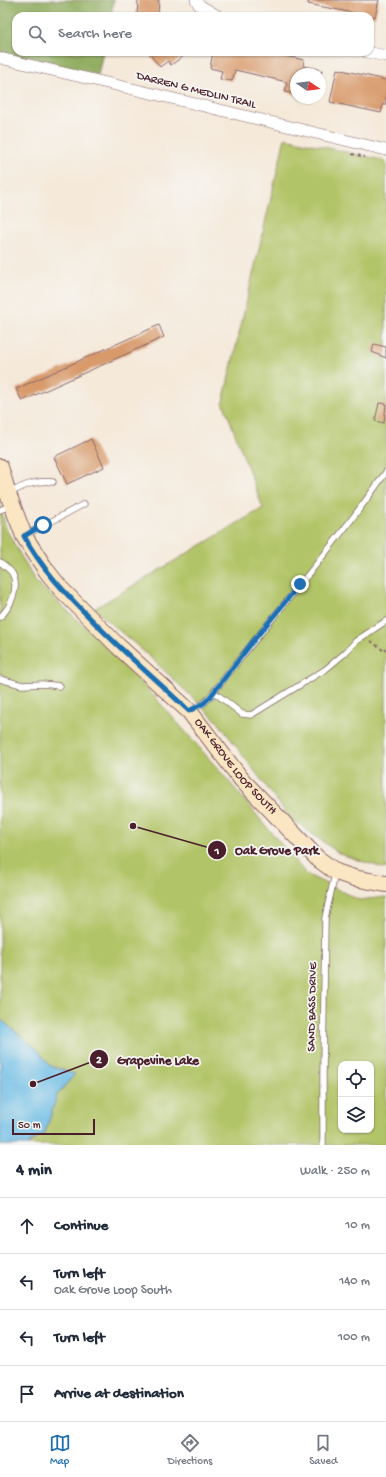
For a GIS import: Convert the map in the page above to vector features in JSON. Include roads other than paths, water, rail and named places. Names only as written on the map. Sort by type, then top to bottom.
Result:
[{"type":"street","points":[[196,0],[199,5],[211,12]]},
{"type":"street","points":[[374,53],[386,56]]},
{"type":"street","name":"DARREN G MEDLIN TRAIL","points":[[0,58],[386,150]]},
{"type":"street","name":"OAK GROVE LOOP SOUTH","points":[[0,467],[7,503],[24,536],[46,570],[61,589],[118,646],[189,711],[242,780],[317,858],[336,872],[354,878],[386,884]]},
{"type":"lane","points":[[189,711],[204,703],[214,692],[364,504],[386,472]]},
{"type":"lane","points":[[7,503],[22,486],[43,481],[53,482]]},
{"type":"lane","points":[[24,536],[84,504]]},
{"type":"lane","points":[[0,562],[12,574],[16,589],[10,602],[0,617]]},
{"type":"lane","points":[[214,692],[242,714],[251,715],[326,669],[345,653],[356,641],[386,621]]},
{"type":"lane","points":[[0,679],[22,685],[43,684],[60,686]]},
{"type":"lane","name":"SAND BASS DRIVE","points":[[323,1145],[325,918],[336,872]]},
{"type":"water","points":[[0,1019],[37,1049],[50,1066],[75,1074],[57,1095],[45,1133],[29,1143],[29,1145],[0,1145]]},
{"type":"place","name":"Oak Grove Park","points":[[133,826]]},
{"type":"place","name":"Grapevine Lake","points":[[33,1084]]}]
